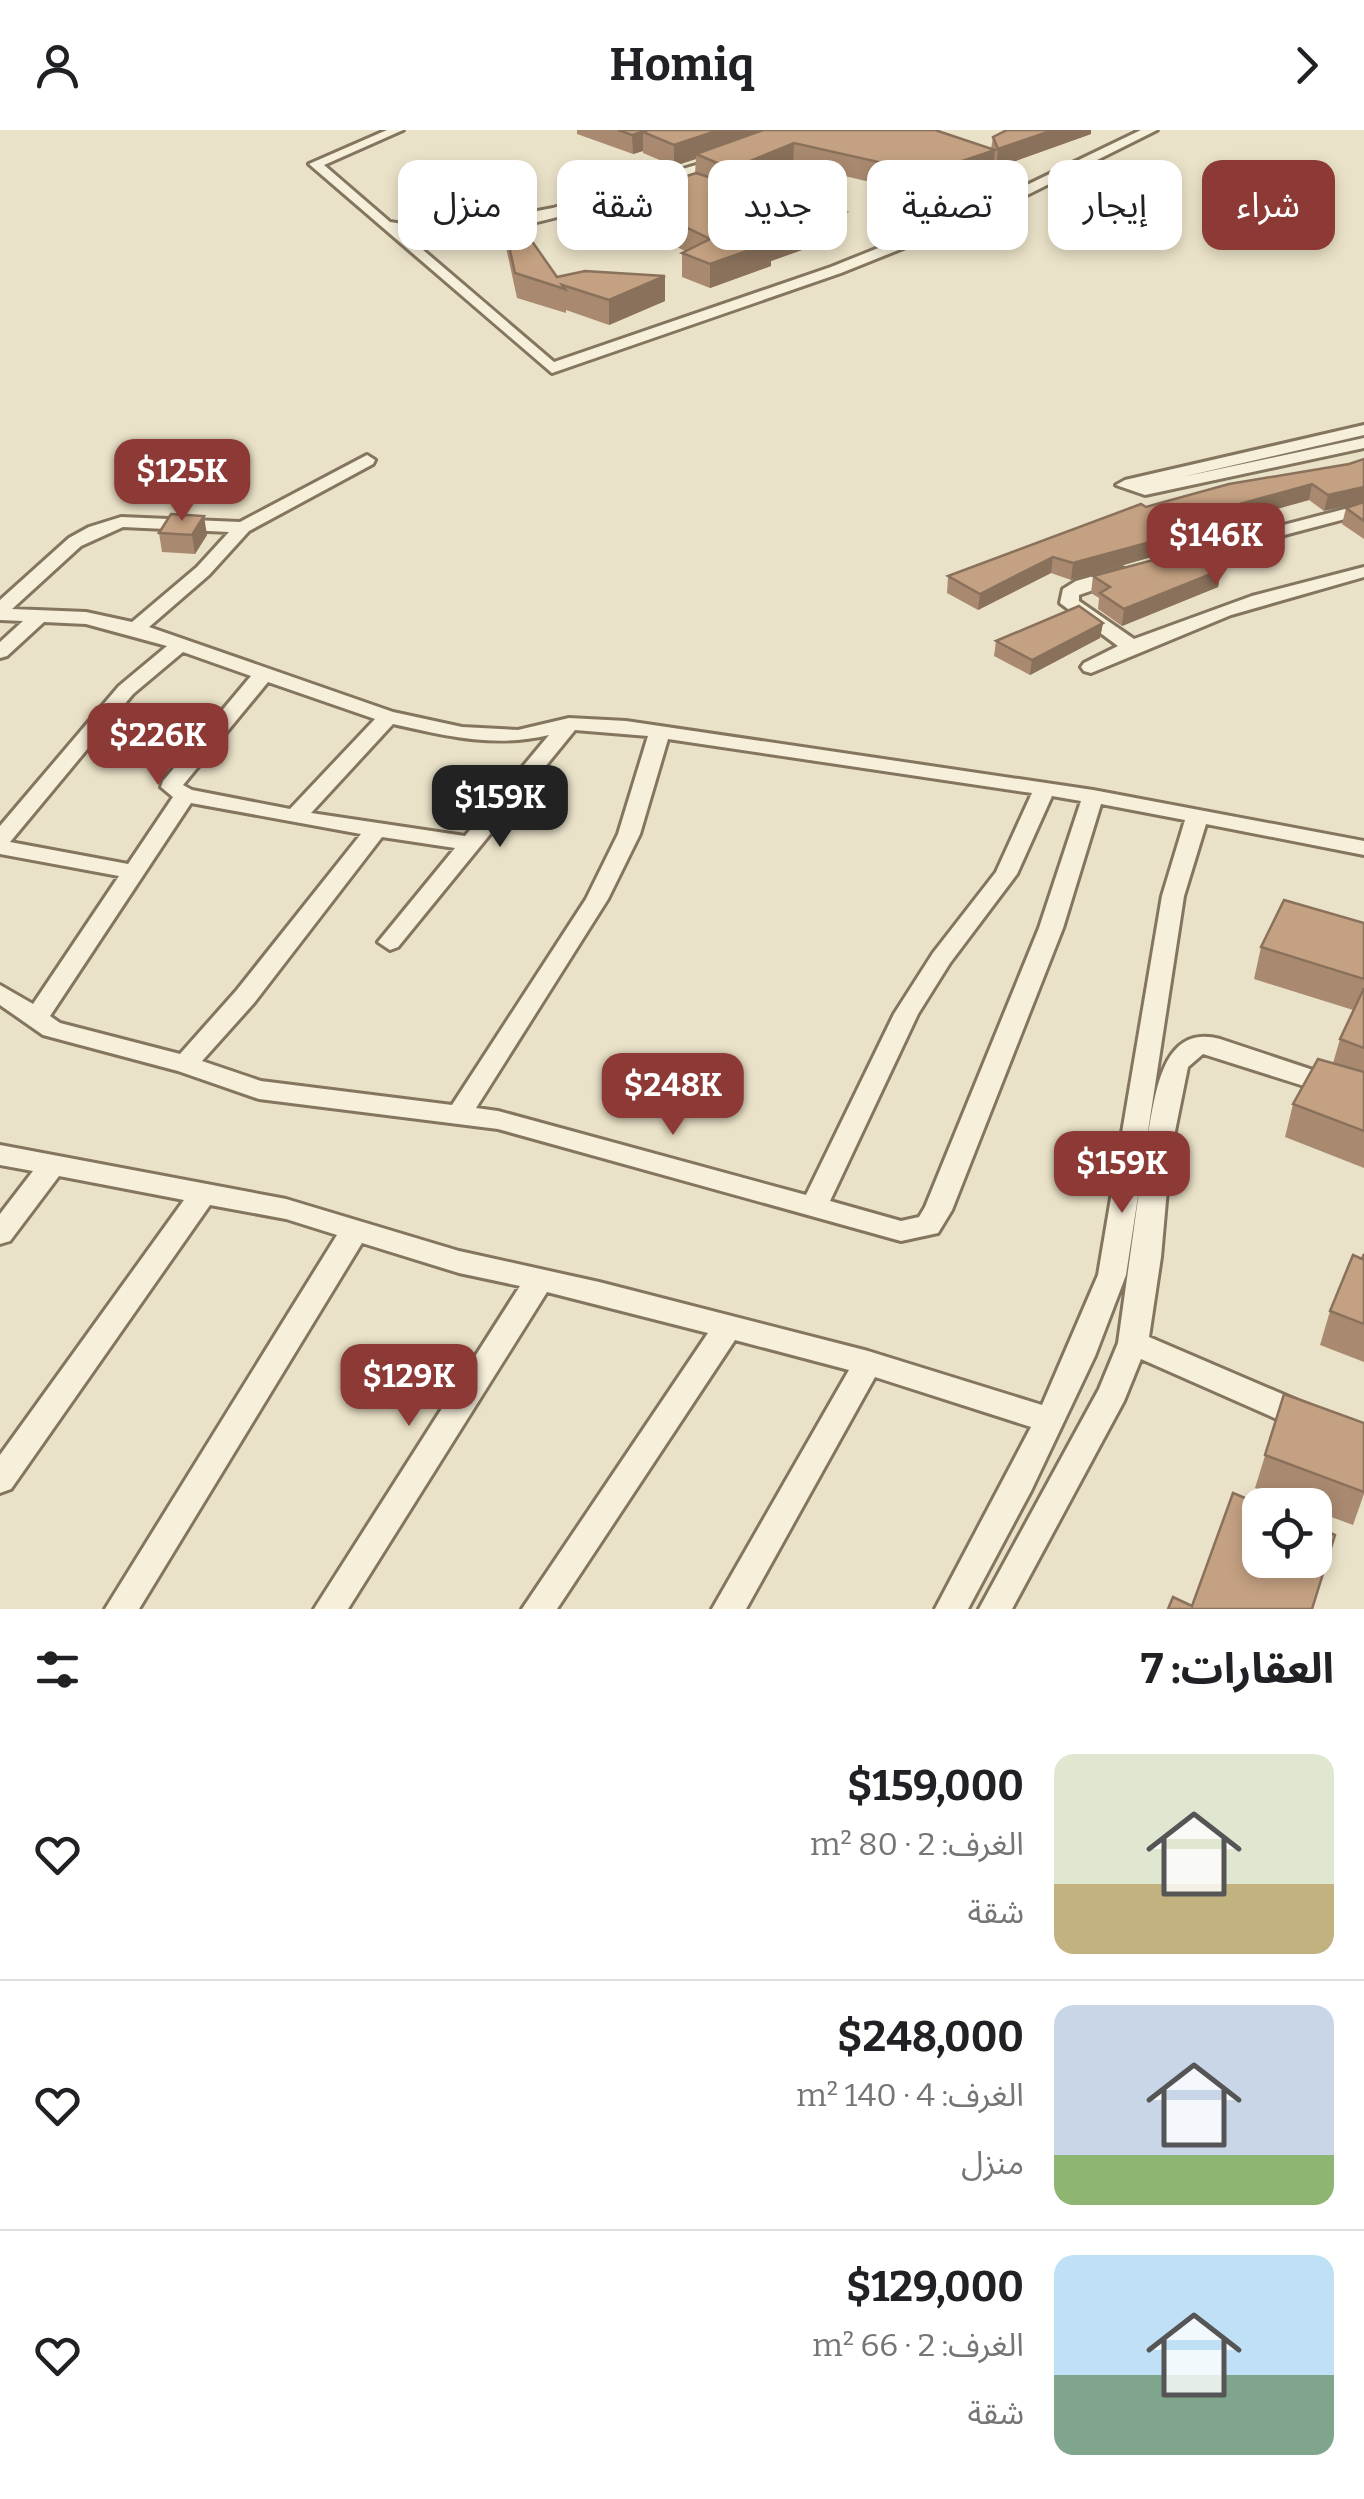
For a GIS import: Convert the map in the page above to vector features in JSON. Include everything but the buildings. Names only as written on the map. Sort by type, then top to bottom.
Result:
[{"type":"street","points":[[397,130],[315,164],[552,368],[904,243],[988,209],[1151,130]]},
{"type":"street","points":[[537,358],[640,325],[966,204],[1121,130]]},
{"type":"street","points":[[537,212],[637,186],[743,152]]},
{"type":"street","points":[[382,223],[398,227]]},
{"type":"street","points":[[426,260],[432,250]]},
{"type":"street","points":[[1364,430],[1125,485],[1132,490],[1145,490],[1364,443]]},
{"type":"street","points":[[136,630],[203,571],[243,527],[367,460]]},
{"type":"street","points":[[1131,646],[1076,611],[1069,602],[1070,593],[1083,585],[1146,567],[1364,509]]},
{"type":"street","points":[[0,612],[75,542],[95,531],[121,522],[243,527]]},
{"type":"street","points":[[1091,667],[1131,646],[1271,594],[1364,572]]},
{"type":"street","points":[[0,612],[86,618],[136,630],[388,717],[462,733],[518,736],[569,724],[660,732],[1093,796],[1364,848]]},
{"type":"street","points":[[0,652],[40,614]]},
{"type":"street","points":[[135,872],[0,843],[126,690],[181,644]]},
{"type":"street","points":[[265,672],[172,787],[185,795],[294,817],[470,844]]},
{"type":"street","points":[[294,817],[388,717]]},
{"type":"street","points":[[390,942],[569,724]]},
{"type":"street","points":[[460,1113],[597,898],[629,834],[660,732]]},
{"type":"street","points":[[814,1207],[906,1014],[941,958],[1006,874],[1045,789]]},
{"type":"street","points":[[36,1019],[185,795]]},
{"type":"street","points":[[0,993],[16,1000],[52,1030],[278,1093],[460,1113],[602,1146],[901,1231],[928,1226],[958,1164],[1051,928],[1093,796]]},
{"type":"street","points":[[951,1609],[1050,1420],[1112,1275],[1173,896],[1198,814]]},
{"type":"street","points":[[185,1064],[246,997],[376,830]]},
{"type":"street","points":[[995,1609],[1113,1392],[1132,1343],[1148,1257],[1157,1156],[1176,1064],[1183,1054],[1196,1046],[1211,1045],[1364,1096]]},
{"type":"street","points":[[0,1155],[286,1209],[440,1257],[868,1363],[1050,1420]]},
{"type":"street","points":[[0,1234],[52,1166]]},
{"type":"street","points":[[0,1480],[204,1192]]},
{"type":"street","points":[[121,1609],[355,1230]]},
{"type":"street","points":[[330,1609],[540,1281]]},
{"type":"street","points":[[538,1609],[728,1327]]},
{"type":"street","points":[[1132,1343],[1328,1428]]},
{"type":"street","points":[[728,1609],[868,1363]]}]
